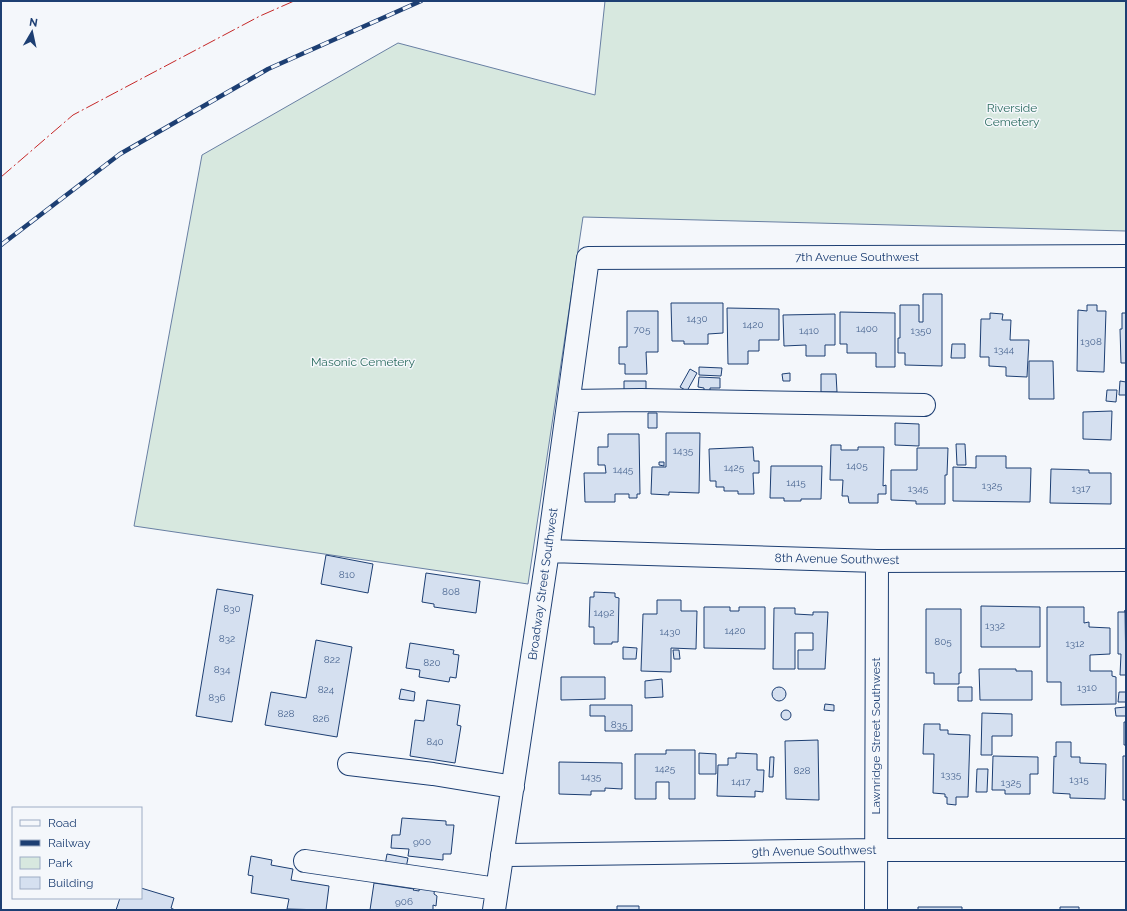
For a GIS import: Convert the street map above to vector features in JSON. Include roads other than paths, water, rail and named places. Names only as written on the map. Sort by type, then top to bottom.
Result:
[{"type":"street","name":"7th Avenue Southwest","points":[[588,258],[1126,256]]},
{"type":"street","name":"Broadway Street Southwest","points":[[496,900],[548,551],[588,258]]},
{"type":"street","points":[[569,401],[640,400],[924,405]]},
{"type":"street","name":"8th Avenue Southwest","points":[[548,551],[877,561],[1126,560]]},
{"type":"street","name":"Lawnridge Street Southwest","points":[[876,910],[877,561]]},
{"type":"street","points":[[349,764],[433,774],[513,787]]},
{"type":"street","name":"9th Avenue Southwest","points":[[502,855],[876,850],[1126,850]]},
{"type":"street","points":[[305,861],[496,900]]},
{"type":"railway","points":[[1,245],[120,154],[268,69],[421,1]]},
{"type":"park label","name":"Riverside Cemetery","points":[[1012,115]]},
{"type":"park label","name":"Masonic Cemetery","points":[[363,362]]}]
